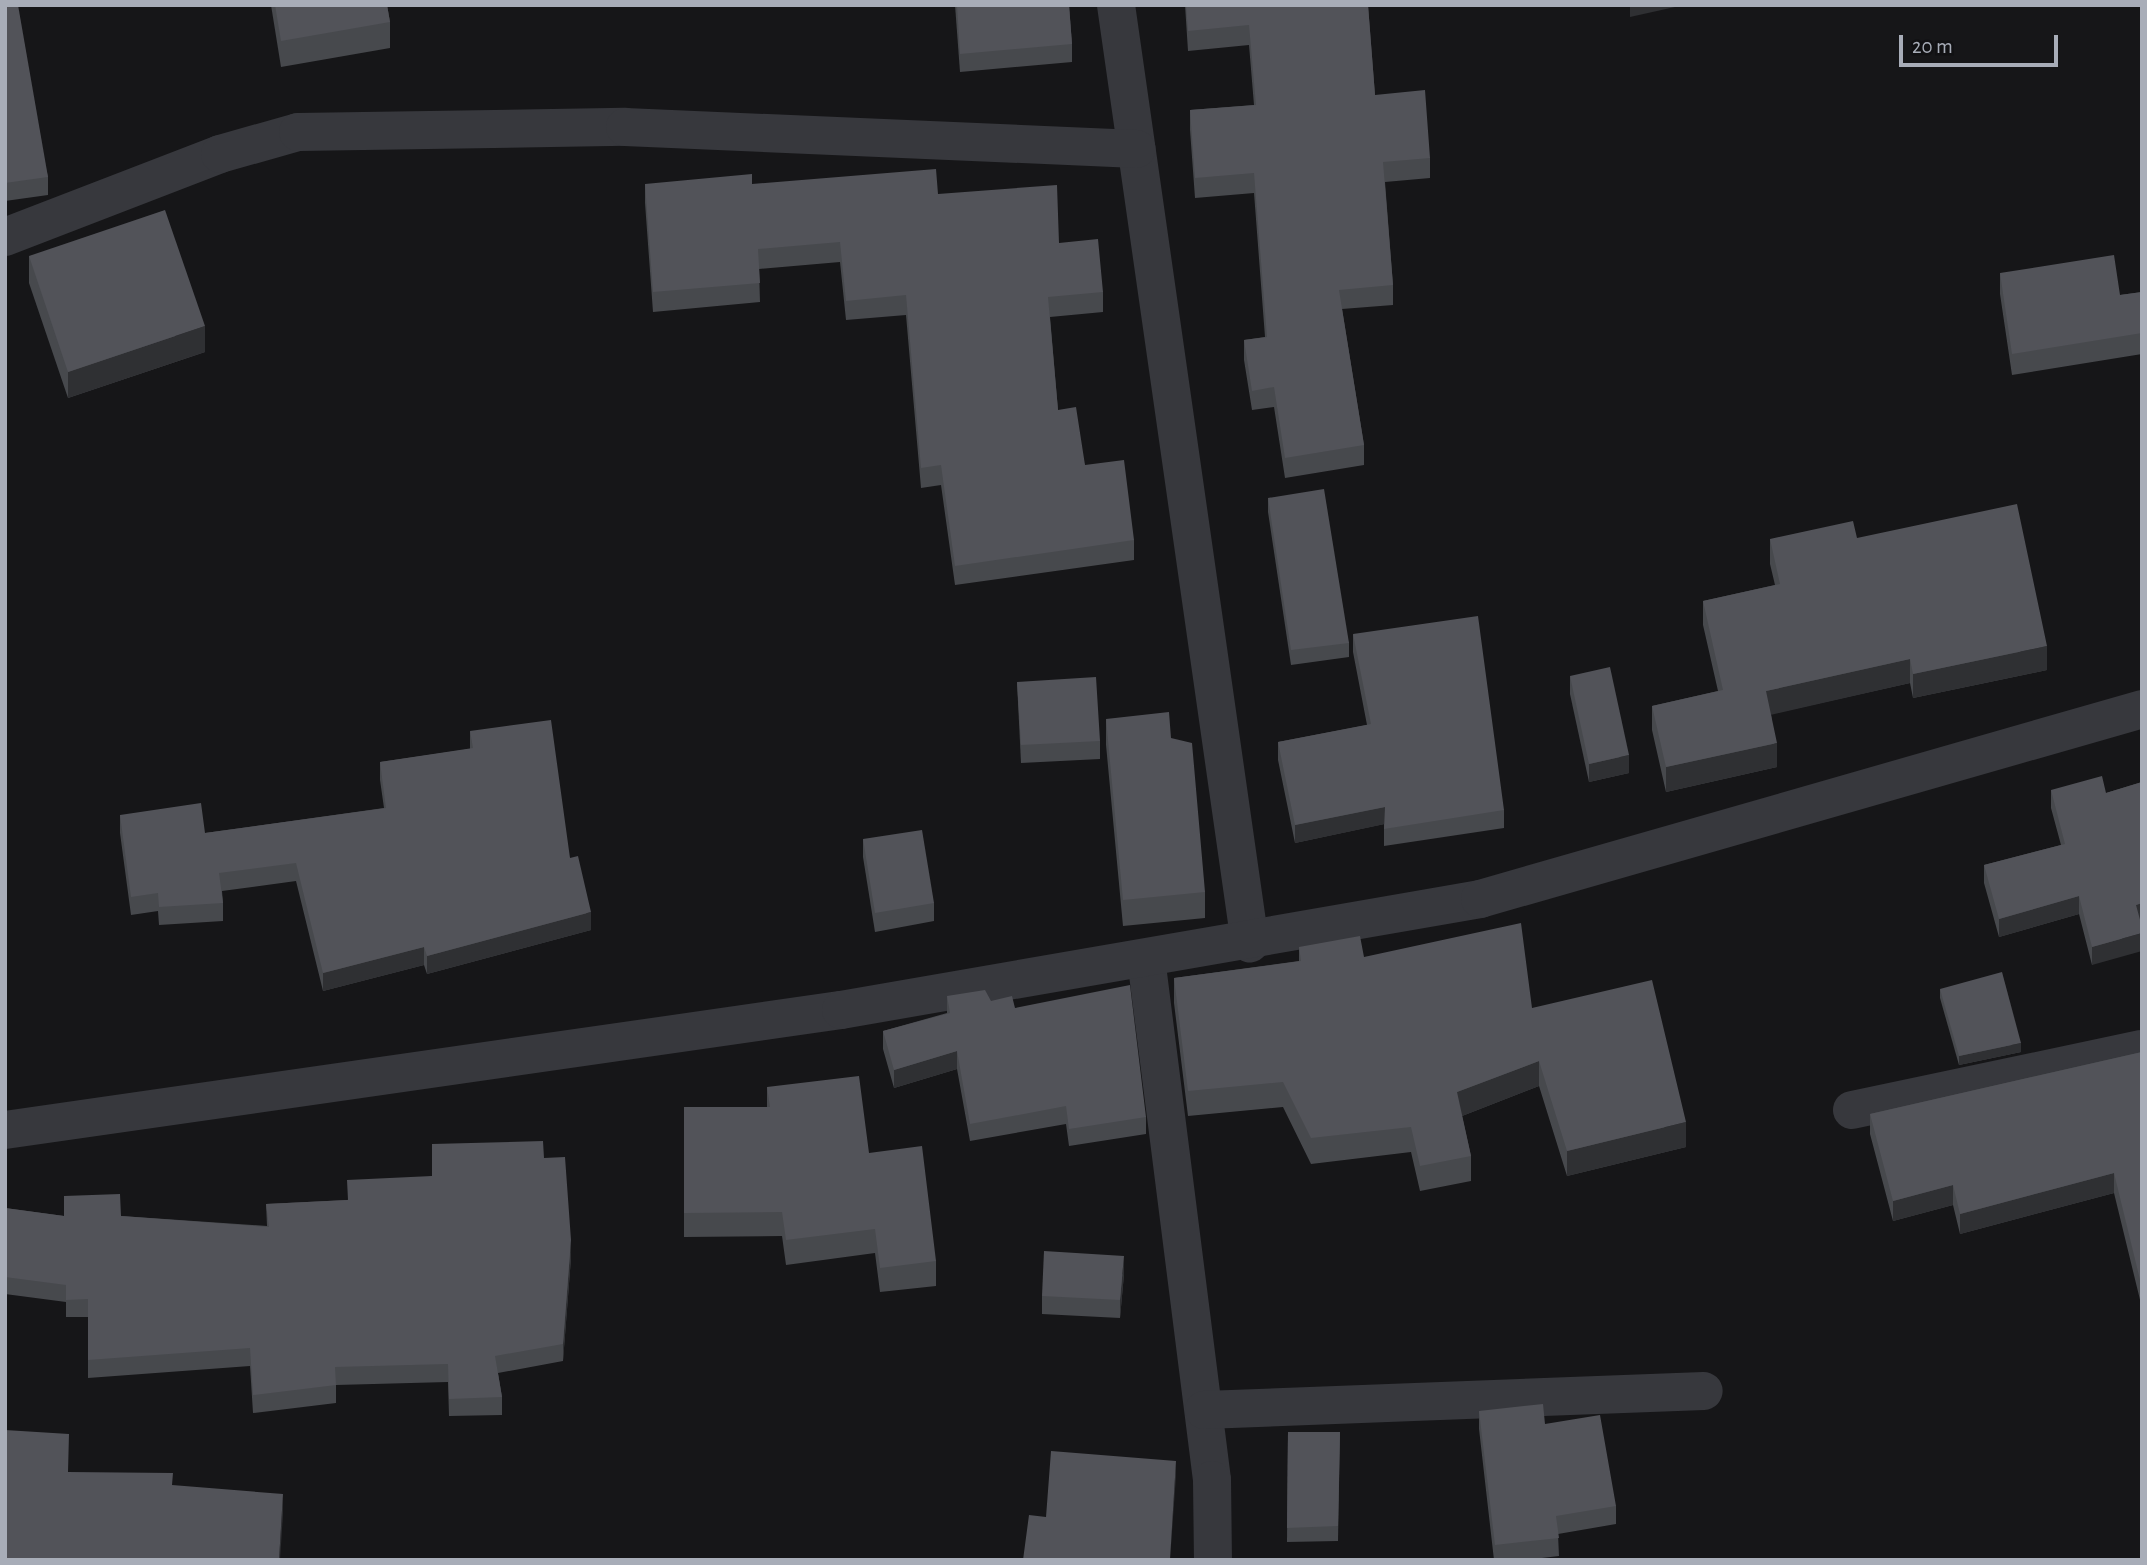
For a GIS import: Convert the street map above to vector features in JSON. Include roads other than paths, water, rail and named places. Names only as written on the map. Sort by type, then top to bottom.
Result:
[{"type":"street","points":[[1116,5],[1250,943]]},
{"type":"street","points":[[5,237],[220,154],[299,132],[625,127],[1137,149]]},
{"type":"street","points":[[5,1130],[841,1010],[1250,943],[1493,895],[2142,709]]},
{"type":"street","points":[[1146,958],[1204,1410],[1213,1560]]},
{"type":"street","points":[[1852,1110],[2142,1049]]},
{"type":"street","points":[[1204,1410],[1704,1391]]}]
